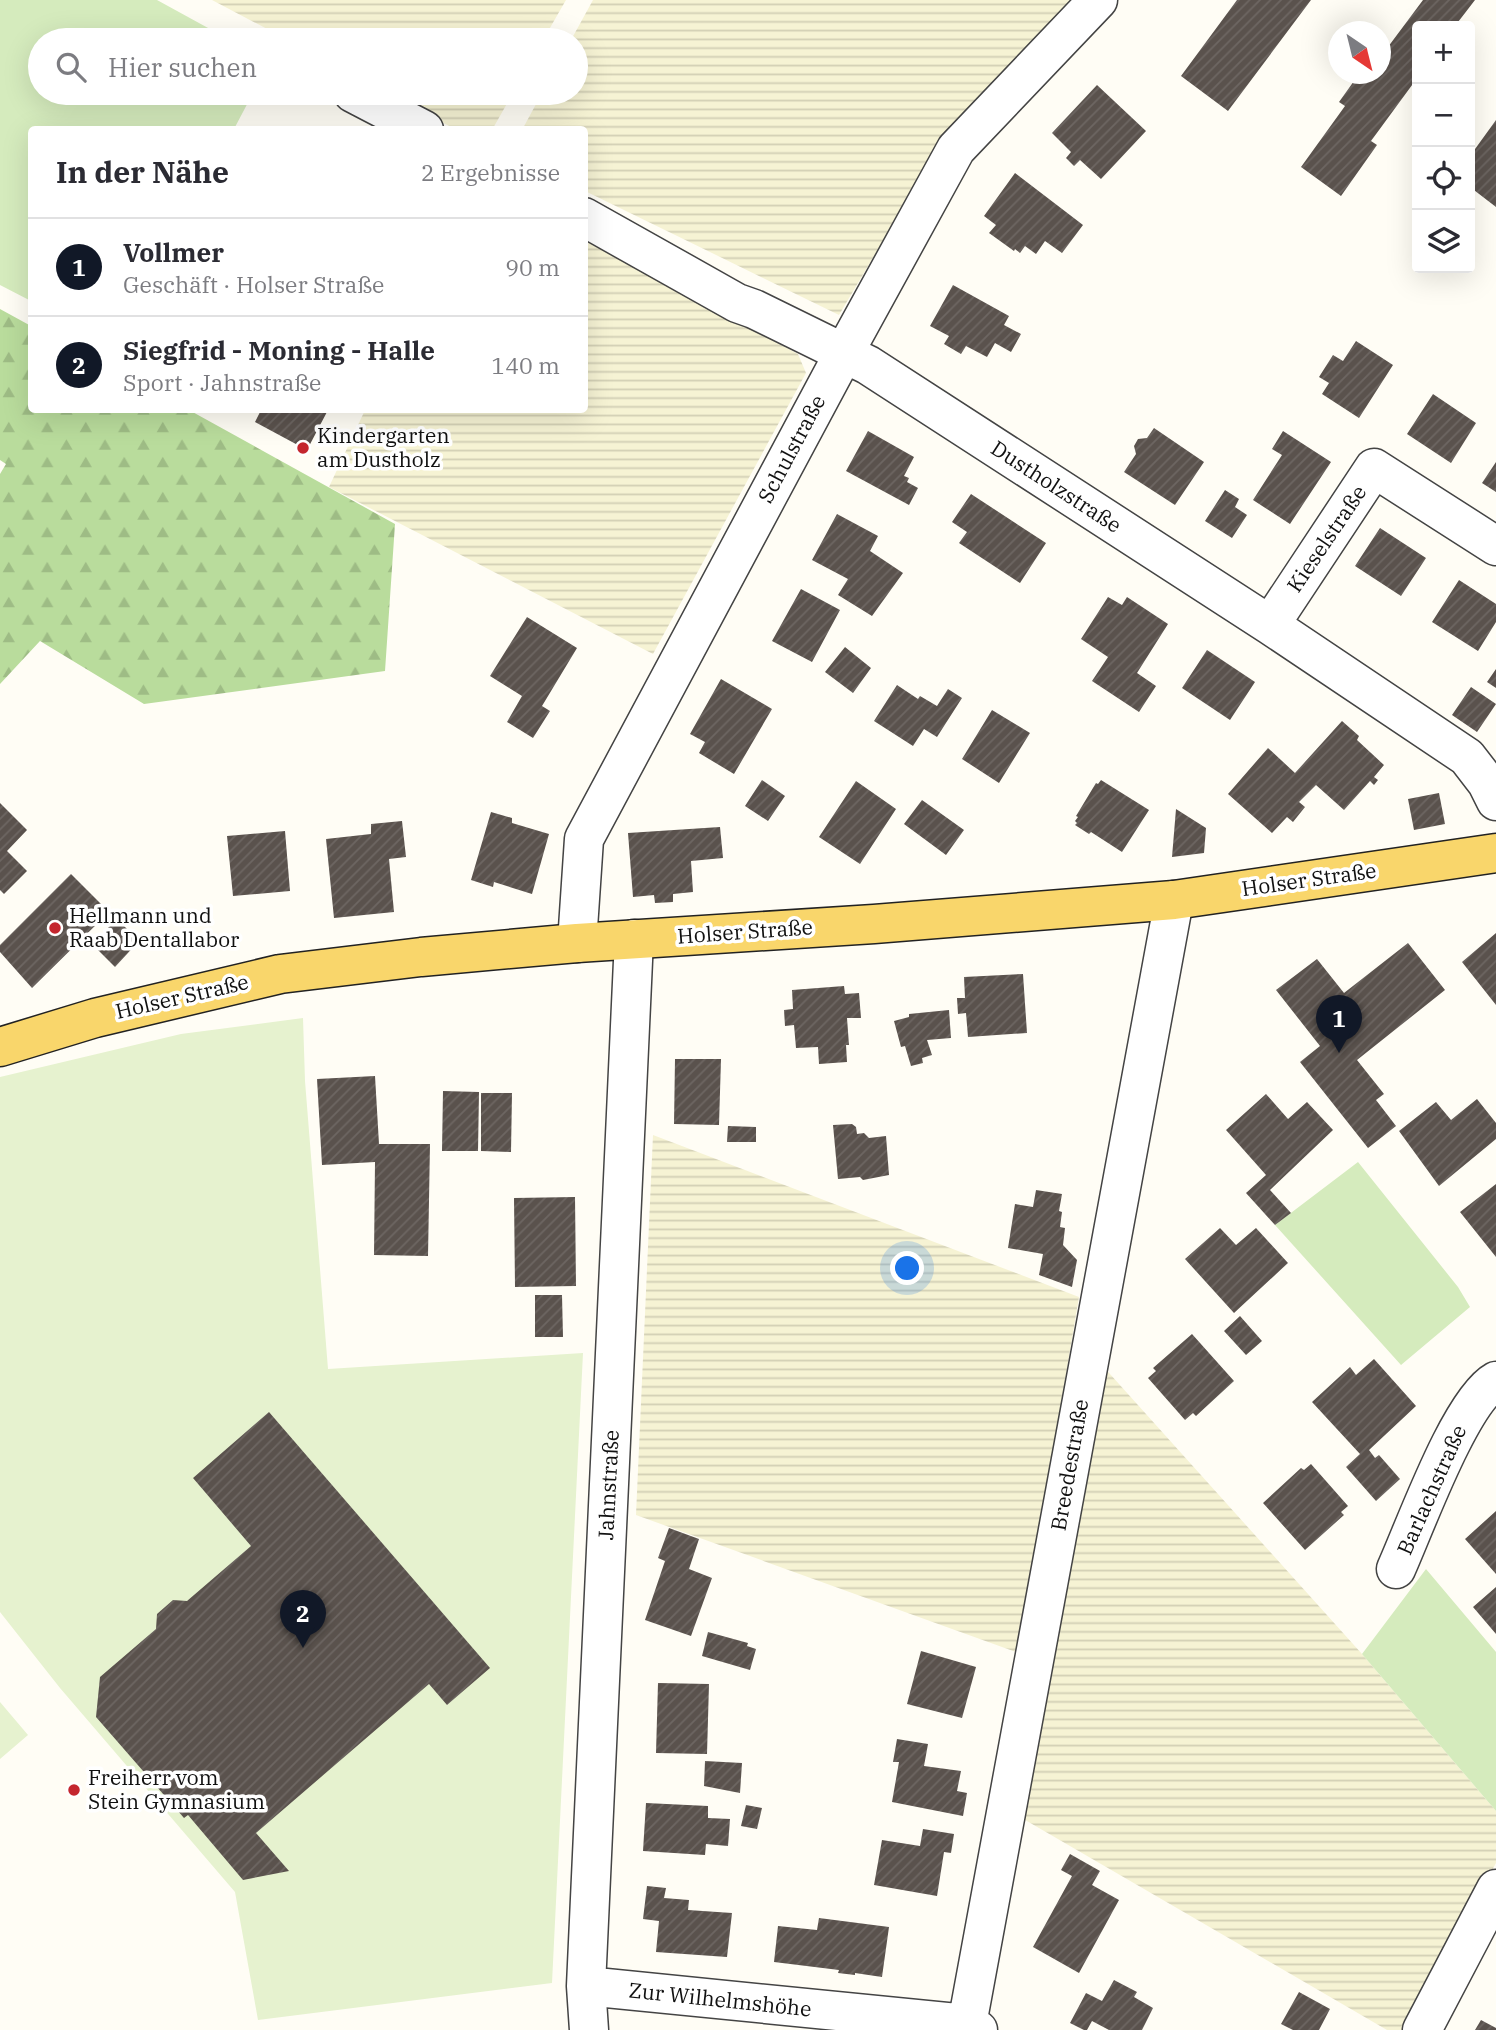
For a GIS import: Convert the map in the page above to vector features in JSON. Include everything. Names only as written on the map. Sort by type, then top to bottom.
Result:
[{"type":"main road","name":"Holser Straße","points":[[0,1047],[95,1018],[280,974],[421,957],[577,943],[874,924],[1174,900],[1496,853]]},
{"type":"street","name":"Schulstraße","points":[[577,943],[584,839],[956,149],[1098,0]]},
{"type":"street","points":[[376,105],[416,126]]},
{"type":"street","name":"Dustholzstraße","points":[[588,219],[737,303],[879,372],[1270,625],[1467,757],[1487,783],[1496,801]]},
{"type":"street","name":"Kieselstraße","points":[[1270,625],[1374,468],[1496,546]]},
{"type":"street","name":"Breedestraße","points":[[970,2028],[1174,900]]},
{"type":"street","name":"Jahnstraße","points":[[589,2030],[586,1986],[634,939]]},
{"type":"street","name":"Barlachstraße","points":[[1396,1569],[1460,1423],[1478,1398],[1496,1381]]},
{"type":"street","points":[[1422,2030],[1496,1889]]},
{"type":"street","name":"Zur Wilhelmshöhe","points":[[586,1986],[970,2028]]},
{"type":"shaded area","points":[[212,0],[566,0],[550,28],[265,28]]},
{"type":"shaded area","points":[[593,0],[1071,0],[944,138],[839,315],[588,192],[588,126],[524,126],[536,105],[588,105],[588,28],[578,28]]},
{"type":"shaded area","points":[[409,105],[506,105],[494,126],[449,126]]},
{"type":"shaded area","points":[[588,240],[798,354],[806,373],[653,654],[329,487],[364,413],[588,413]]},
{"type":"shaded area","points":[[653,1135],[1079,1297],[1019,1653],[636,1515]]},
{"type":"shaded area","points":[[1101,1364],[1362,1654],[1496,1811],[1496,1863],[1402,2030],[1387,2030],[1020,1817]]},
{"type":"green space","points":[[0,0],[157,0],[208,28],[28,28],[28,105],[247,105],[236,126],[28,126],[28,299],[0,285]]},
{"type":"green space","points":[[0,309],[28,324],[28,413],[194,413],[395,524],[385,671],[144,704],[40,641],[0,684],[0,474],[6,464],[0,460]]},
{"type":"green space","points":[[303,1018],[305,1081],[328,1369],[583,1353],[552,1983],[258,2020],[235,1892],[60,1688],[0,1612],[0,1077],[181,1034]]},
{"type":"green space","points":[[1358,1162],[1458,1287],[1470,1307],[1401,1365],[1275,1225]]},
{"type":"green space","points":[[1426,1569],[1496,1652],[1496,1811],[1362,1654]]},
{"type":"green space","points":[[0,1702],[28,1735],[0,1759]]},
{"type":"building","points":[[1237,0],[1311,0],[1228,111],[1181,76]]},
{"type":"building","points":[[1423,0],[1475,0],[1459,21],[1412,21],[1412,85],[1371,141],[1377,145],[1341,196],[1301,167],[1345,106],[1339,102],[1352,84],[1391,84],[1391,43]]},
{"type":"building","points":[[1097,85],[1146,131],[1101,179],[1080,160],[1074,166],[1066,158],[1071,152],[1052,133]]},
{"type":"building","points":[[1496,120],[1496,207],[1475,191],[1475,149]]},
{"type":"building","points":[[1015,173],[1083,225],[1062,253],[1045,241],[1036,254],[1025,246],[1020,253],[989,233],[996,225],[984,216]]},
{"type":"building","points":[[953,285],[1009,316],[1004,325],[1021,334],[1011,352],[995,343],[987,357],[966,346],[961,354],[944,344],[949,336],[930,326]]},
{"type":"building","points":[[1356,341],[1393,365],[1359,418],[1322,394],[1329,383],[1319,377],[1333,355],[1343,361]]},
{"type":"building","points":[[1433,394],[1476,423],[1451,463],[1407,434]]},
{"type":"building","points":[[260,413],[326,413],[307,450],[255,422]]},
{"type":"building","points":[[1154,428],[1204,462],[1175,505],[1124,472],[1136,454],[1134,446],[1138,439],[1147,438]]},
{"type":"building","points":[[868,431],[914,457],[904,476],[909,478],[907,482],[918,488],[909,505],[846,471]]},
{"type":"building","points":[[1283,431],[1331,462],[1290,524],[1253,500],[1282,455],[1272,449]]},
{"type":"building","points":[[1496,462],[1496,492],[1482,483]]},
{"type":"building","points":[[1225,490],[1239,499],[1235,507],[1247,515],[1232,538],[1205,521]]},
{"type":"building","points":[[971,494],[1046,543],[1020,583],[959,543],[967,532],[952,522]]},
{"type":"building","points":[[837,514],[878,536],[870,551],[903,573],[872,616],[838,595],[848,579],[812,560]]},
{"type":"building","points":[[1380,528],[1426,558],[1401,596],[1355,566]]},
{"type":"building","points":[[1459,580],[1496,604],[1496,622],[1478,651],[1432,622]]},
{"type":"building","points":[[801,589],[840,610],[812,662],[772,641]]},
{"type":"building","points":[[1108,597],[1122,605],[1127,597],[1168,624],[1137,673],[1156,686],[1139,712],[1092,681],[1108,657],[1081,639]]},
{"type":"building","points":[[527,617],[577,648],[542,706],[550,711],[533,738],[507,722],[522,696],[490,676]]},
{"type":"building","points":[[845,647],[871,668],[853,693],[825,672]]},
{"type":"building","points":[[1207,650],[1255,682],[1230,720],[1182,688]]},
{"type":"building","points":[[1496,669],[1496,688],[1487,682]]},
{"type":"building","points":[[721,679],[772,709],[734,774],[699,753],[705,742],[690,734]]},
{"type":"building","points":[[897,685],[918,699],[920,696],[937,706],[948,689],[962,698],[937,737],[924,729],[913,746],[874,721]]},
{"type":"building","points":[[1471,687],[1496,704],[1477,732],[1452,715]]},
{"type":"building","points":[[992,710],[1030,733],[999,783],[962,759]]},
{"type":"building","points":[[1342,721],[1359,736],[1357,740],[1384,765],[1374,777],[1378,780],[1374,785],[1370,781],[1344,810],[1316,785],[1299,802],[1305,807],[1293,822],[1287,817],[1272,833],[1228,794],[1268,748],[1295,773]]},
{"type":"building","points":[[762,780],[785,796],[768,821],[745,806]]},
{"type":"building","points":[[1101,780],[1149,810],[1122,852],[1075,825],[1076,816],[1096,783]]},
{"type":"building","points":[[856,781],[896,809],[860,864],[819,837]]},
{"type":"building","points":[[1439,793],[1445,824],[1414,830],[1408,799]]},
{"type":"building","points":[[922,800],[964,830],[946,855],[904,824]]},
{"type":"building","points":[[0,803],[27,830],[7,851],[27,871],[4,894],[0,890]]},
{"type":"building","points":[[1176,809],[1206,828],[1204,853],[1172,857]]},
{"type":"building","points":[[491,812],[512,818],[512,823],[549,834],[532,894],[494,882],[493,887],[471,880]]},
{"type":"building","points":[[402,821],[406,857],[389,859],[394,912],[334,918],[326,839],[371,834],[371,824]]},
{"type":"building","points":[[720,827],[723,858],[691,861],[693,892],[673,894],[673,902],[655,903],[654,895],[633,897],[628,833]]},
{"type":"building","points":[[285,831],[290,891],[233,896],[227,836]]},
{"type":"building","name":"Hellmann und Raab Dentallabor","points":[[71,874],[109,912],[32,988],[0,952],[0,945]]},
{"type":"building","points":[[117,919],[139,941],[115,967],[92,944]]},
{"type":"building","points":[[1496,933],[1496,1005],[1462,962]]},
{"type":"building","points":[[1408,943],[1445,990],[1357,1060],[1384,1094],[1376,1100],[1396,1126],[1368,1148],[1300,1062],[1320,1046],[1276,990],[1317,959],[1344,993]]},
{"type":"building","points":[[1023,974],[1027,1033],[968,1037],[966,1013],[958,1014],[957,998],[965,998],[964,977]]},
{"type":"building","points":[[844,986],[845,994],[859,993],[861,1018],[847,1018],[847,1062],[819,1064],[818,1047],[796,1048],[794,1025],[785,1026],[784,1010],[793,1009],[792,990]]},
{"type":"building","points":[[949,1010],[951,1038],[927,1040],[932,1055],[922,1058],[923,1063],[911,1066],[905,1046],[901,1047],[894,1021],[909,1017],[909,1014]]},
{"type":"building","points":[[675,1059],[721,1059],[719,1125],[674,1124]]},
{"type":"building","points":[[375,1076],[379,1144],[430,1144],[428,1256],[374,1255],[375,1162],[322,1165],[317,1079]]},
{"type":"building","points":[[443,1091],[479,1092],[478,1151],[442,1151]]},
{"type":"building","points":[[481,1093],[512,1093],[511,1152],[481,1151]]},
{"type":"building","points":[[1266,1094],[1288,1119],[1307,1102],[1333,1130],[1270,1190],[1291,1213],[1275,1225],[1246,1193],[1266,1175],[1226,1130]]},
{"type":"building","points":[[1477,1099],[1496,1123],[1496,1139],[1439,1186],[1399,1131],[1436,1102],[1451,1120]]},
{"type":"building","points":[[852,1124],[856,1127],[857,1134],[864,1133],[869,1138],[886,1136],[889,1175],[863,1180],[860,1177],[838,1179],[833,1125]]},
{"type":"building","points":[[728,1126],[756,1127],[756,1142],[727,1142]]},
{"type":"building","points":[[1496,1184],[1496,1257],[1460,1212]]},
{"type":"building","points":[[1036,1190],[1062,1194],[1059,1211],[1062,1212],[1060,1227],[1065,1228],[1063,1245],[1077,1260],[1072,1287],[1039,1275],[1043,1254],[1008,1248],[1015,1204],[1033,1207]]},
{"type":"building","points":[[575,1197],[576,1286],[515,1287],[514,1198]]},
{"type":"building","points":[[1220,1228],[1236,1245],[1256,1228],[1288,1263],[1234,1313],[1185,1259]]},
{"type":"building","points":[[535,1295],[562,1295],[563,1337],[535,1337]]},
{"type":"building","points":[[1240,1316],[1262,1341],[1246,1355],[1224,1331]]},
{"type":"building","points":[[1192,1334],[1234,1381],[1196,1416],[1193,1413],[1185,1420],[1148,1378],[1156,1371],[1153,1368]]},
{"type":"building","points":[[1374,1359],[1416,1406],[1369,1450],[1375,1458],[1379,1455],[1400,1479],[1376,1501],[1346,1467],[1360,1454],[1312,1402],[1350,1367],[1356,1375]]},
{"type":"building","points":[[269,1412],[490,1668],[447,1705],[429,1684],[256,1833],[289,1871],[243,1880],[188,1815],[184,1818],[96,1717],[100,1677],[156,1629],[157,1614],[173,1600],[187,1601],[251,1546],[193,1478]]},
{"type":"building","points":[[1311,1464],[1348,1506],[1341,1512],[1344,1515],[1305,1550],[1263,1503],[1301,1468],[1304,1470]]},
{"type":"building","points":[[1496,1511],[1496,1574],[1465,1539]]},
{"type":"building","points":[[669,1528],[699,1539],[689,1569],[712,1578],[691,1636],[645,1620],[665,1561],[658,1558]]},
{"type":"building","points":[[1496,1587],[1496,1634],[1473,1607]]},
{"type":"building","points":[[708,1632],[748,1643],[747,1646],[756,1649],[750,1670],[702,1656]]},
{"type":"building","points":[[921,1651],[976,1667],[962,1718],[907,1704]]},
{"type":"building","points":[[658,1683],[709,1684],[707,1754],[656,1753]]},
{"type":"building","points":[[897,1739],[928,1744],[924,1766],[961,1771],[957,1791],[967,1793],[963,1816],[892,1802],[899,1762],[893,1762]]},
{"type":"building","points":[[705,1761],[742,1763],[740,1793],[704,1786]]},
{"type":"building","points":[[646,1803],[708,1806],[708,1818],[730,1819],[728,1846],[706,1844],[705,1855],[643,1851]]},
{"type":"building","points":[[746,1805],[762,1808],[757,1829],[741,1826]]},
{"type":"building","points":[[923,1829],[954,1834],[951,1853],[944,1852],[937,1896],[874,1885],[882,1840],[920,1846]]},
{"type":"building","points":[[1070,1854],[1100,1871],[1092,1885],[1119,1900],[1079,1973],[1033,1947],[1072,1876],[1061,1870]]},
{"type":"building","points":[[647,1886],[666,1888],[664,1898],[689,1900],[688,1910],[732,1913],[727,1957],[656,1952],[659,1921],[643,1919]]},
{"type":"building","points":[[819,1918],[889,1927],[882,1977],[774,1962],[778,1926],[817,1930]]},
{"type":"building","points":[[1114,1980],[1137,1992],[1134,1997],[1153,2008],[1142,2030],[1109,2030],[1092,2021],[1087,2030],[1084,2030],[1070,2023],[1086,1993],[1102,2001]]},
{"type":"building","points":[[1299,1992],[1330,2009],[1319,2030],[1293,2030],[1281,2024]]},
{"type":"building","points":[[1481,2020],[1496,2028],[1496,2030],[1475,2030]]},
{"type":"place","name":"Kindergarten am Dustholz","points":[[303,448]]},
{"type":"place","name":"Hellmann und Raab Dentallabor","points":[[55,928]]},
{"type":"place","name":"Vollmer","points":[[1339,1053]]},
{"type":"place","name":"Siegfrid - Moning - Halle","points":[[303,1648]]},
{"type":"place","name":"Freiherr vom Stein Gymnasium","points":[[74,1790]]}]
